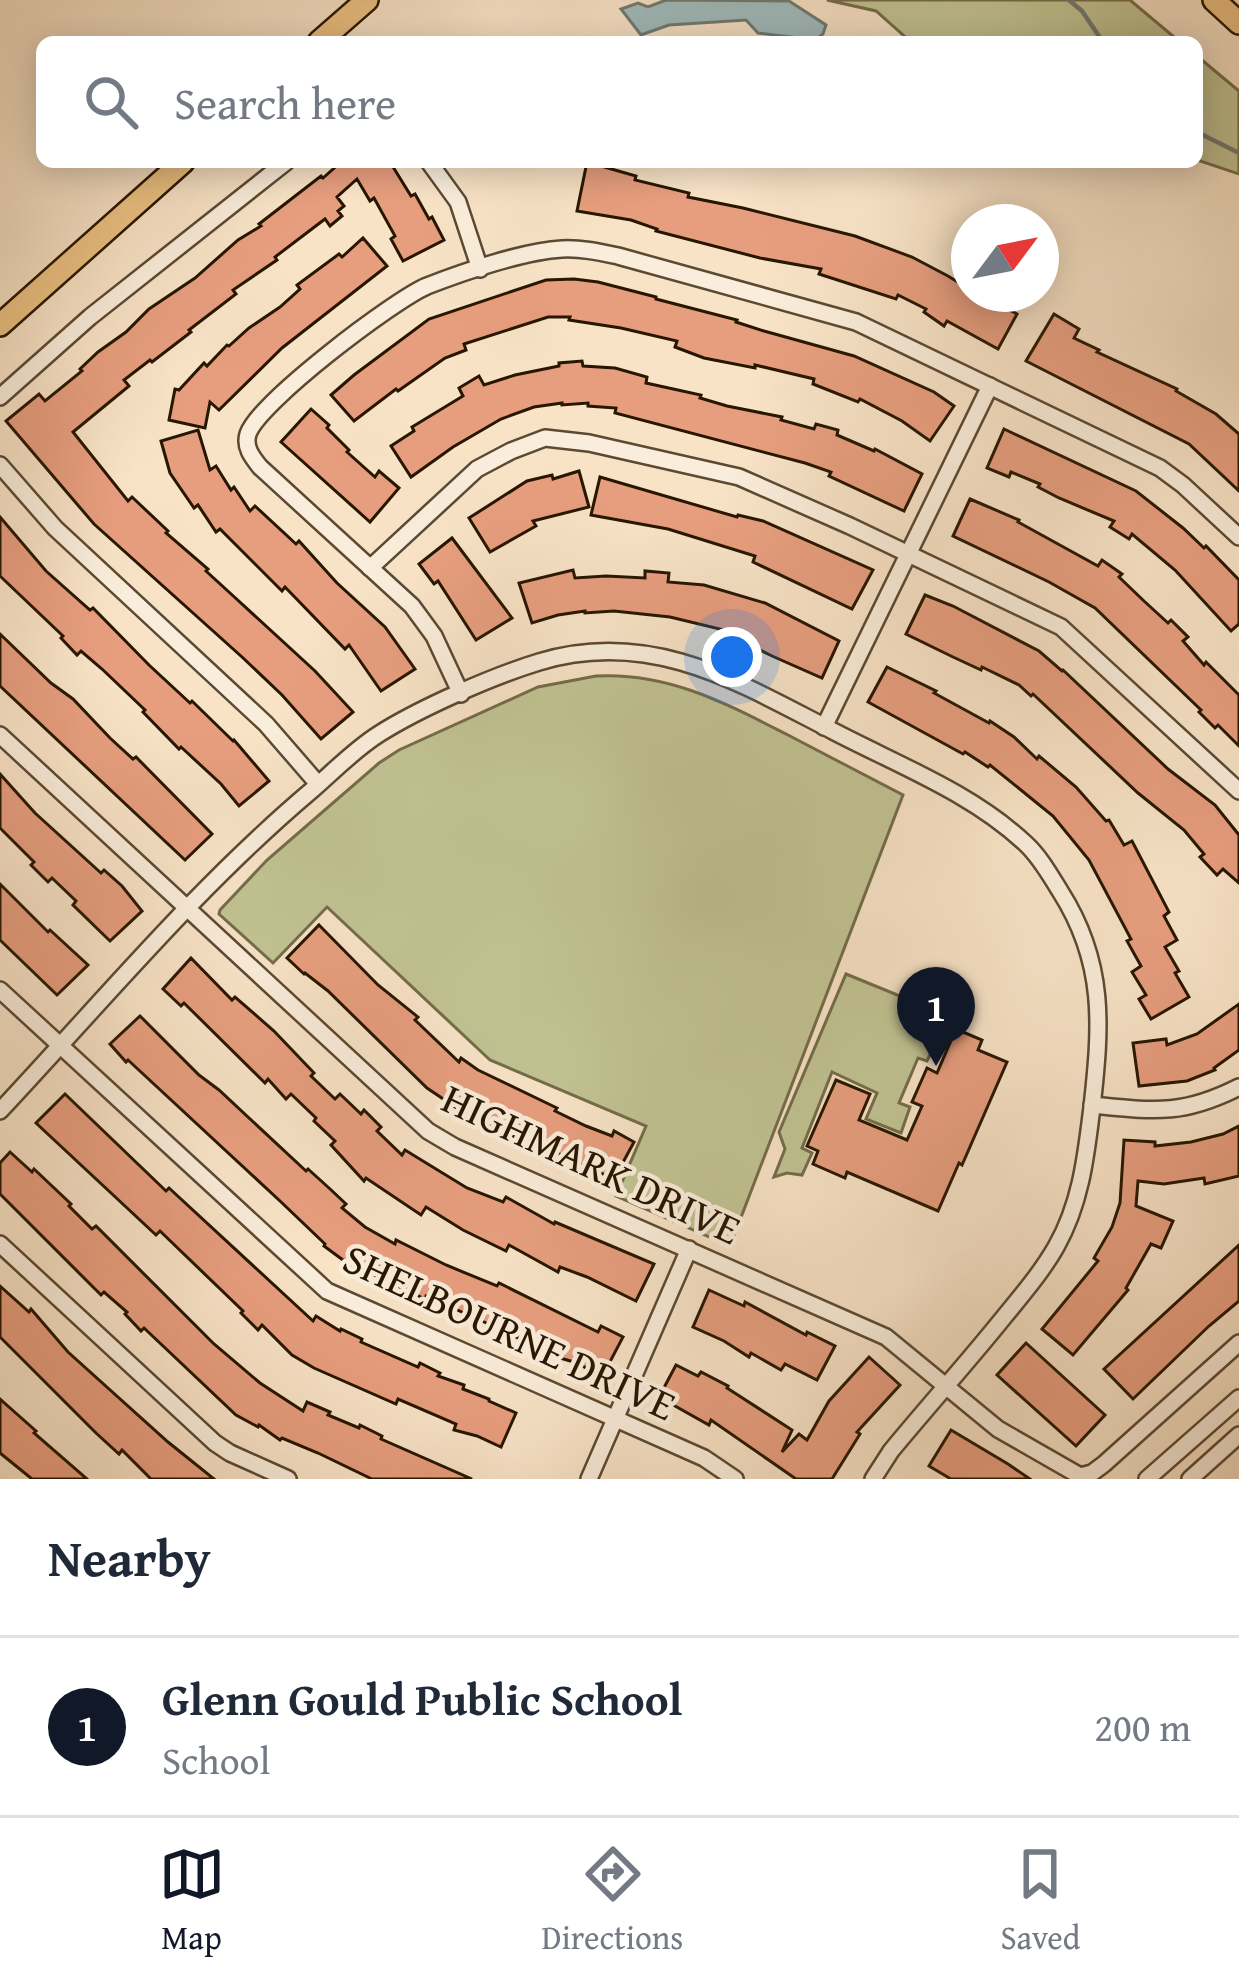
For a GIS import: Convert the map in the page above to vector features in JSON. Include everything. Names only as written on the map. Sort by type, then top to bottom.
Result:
[{"type":"main road","points":[[327,36],[367,0]]},
{"type":"main road","points":[[1214,0],[1239,23]]},
{"type":"main road","points":[[0,325],[176,168]]},
{"type":"street","points":[[0,397],[90,317],[278,168]]},
{"type":"street","points":[[433,168],[458,202],[480,269]]},
{"type":"street","points":[[461,694],[428,624],[260,466],[248,449],[247,438],[284,392],[395,304],[423,288],[480,269],[560,249],[618,256],[856,322],[1160,468],[1239,537]]},
{"type":"street","points":[[824,727],[990,386]]},
{"type":"street","points":[[370,568],[477,470],[545,438],[590,443],[739,477],[1060,627],[1239,791]]},
{"type":"street","points":[[0,465],[56,528],[266,724],[318,784]]},
{"type":"street","points":[[0,1111],[254,839],[378,735],[543,661],[587,653],[631,652],[677,659],[721,674],[967,800],[1023,842],[1047,870],[1077,920],[1095,974],[1100,1037],[1092,1105],[1082,1179],[1062,1235],[1036,1277],[873,1479]]},
{"type":"street","name":"HIGHMARK DRIVE","points":[[0,735],[428,1131],[455,1147],[874,1330],[1017,1441],[1079,1476],[1104,1465],[1239,1343]]},
{"type":"street","name":"SHELBOURNE DRIVE","points":[[0,990],[327,1292],[704,1459],[735,1479]]},
{"type":"street","points":[[1092,1105],[1176,1110],[1212,1101],[1239,1087]]},
{"type":"street","points":[[0,1244],[215,1443],[288,1479]]},
{"type":"street","points":[[589,1479],[689,1250]]},
{"type":"street","points":[[1148,1479],[1239,1398]]},
{"type":"street","points":[[1190,1479],[1239,1435]]},
{"type":"green space","points":[[827,0],[1130,0],[1173,36],[904,36],[876,11]]},
{"type":"green space","points":[[1203,61],[1239,91],[1239,174],[1203,162]]},
{"type":"green space","points":[[596,676],[648,679],[719,701],[903,795],[730,1246],[616,1196],[646,1126],[490,1060],[327,907],[273,963],[219,914],[267,860],[399,750],[538,687]]},
{"type":"green space","points":[[846,974],[949,1016],[927,1061],[918,1058],[899,1103],[910,1107],[901,1133],[866,1119],[877,1093],[832,1072],[802,1148],[812,1153],[802,1175],[774,1177],[785,1149],[779,1132]]},
{"type":"water","points":[[666,0],[789,1],[826,25],[821,36],[758,33],[746,20],[669,25],[641,35],[621,9],[638,3],[648,7]]},
{"type":"building","points":[[334,168],[394,168],[444,240],[403,261],[374,198],[370,201],[357,179],[337,197],[344,206],[338,211],[342,216],[330,226],[325,219],[233,290],[236,294],[191,332],[124,380],[129,386],[73,432],[128,501],[132,497],[353,712],[321,739],[242,657],[94,524],[6,421],[39,394],[45,401],[149,309]]},
{"type":"building","points":[[586,168],[608,168],[689,193],[688,197],[855,236],[951,278],[951,312],[1017,314],[998,349],[947,321],[944,326],[926,309],[898,295],[896,299],[819,274],[821,269],[760,258],[631,220],[577,211]]},
{"type":"building","points":[[363,238],[387,266],[282,348],[219,410],[210,402],[205,428],[169,420],[175,389],[280,307],[300,289],[297,285]]},
{"type":"building","points":[[574,279],[656,297],[854,356],[954,406],[930,441],[860,399],[813,384],[814,379],[704,358],[675,347],[677,341],[570,317],[548,317],[464,344],[466,350],[396,389],[354,421],[331,395],[429,319],[546,280]]},
{"type":"building","points":[[1054,314],[1079,329],[1074,338],[1177,389],[1239,434],[1239,491],[1189,444],[1026,361]]},
{"type":"building","points":[[582,361],[583,366],[615,368],[647,377],[646,383],[727,406],[814,429],[816,424],[838,430],[837,435],[922,474],[904,511],[805,463],[588,403],[534,407],[501,419],[411,477],[391,446],[414,431],[412,427],[463,396],[459,388],[479,376],[484,385]]},
{"type":"building","points":[[311,409],[347,452],[375,477],[379,471],[399,488],[370,522],[281,442]]},
{"type":"building","points":[[1004,429],[1136,491],[1206,546],[1239,580],[1239,624],[1231,631],[1175,570],[1132,534],[1129,539],[1110,527],[1114,521],[1059,498],[1038,487],[1040,484],[987,468]]},
{"type":"building","points":[[198,430],[210,470],[216,466],[250,511],[255,506],[296,544],[299,541],[385,627],[415,669],[381,691],[349,645],[345,649],[285,587],[282,591],[220,529],[216,532],[198,505],[194,508],[170,473],[161,441]]},
{"type":"building","points":[[579,471],[589,507],[533,521],[536,526],[490,552],[469,518],[527,481]]},
{"type":"building","points":[[600,477],[763,521],[873,570],[852,609],[753,562],[755,556],[668,529],[591,515]]},
{"type":"building","points":[[970,499],[1019,520],[1098,566],[1102,560],[1122,574],[1119,577],[1144,601],[1188,637],[1183,641],[1204,665],[1206,662],[1239,695],[1239,746],[1218,725],[1215,728],[1095,608],[953,536]]},
{"type":"building","points":[[0,517],[46,571],[93,608],[234,740],[269,781],[239,806],[102,669],[81,651],[77,655],[0,576]]},
{"type":"building","points":[[452,538],[512,618],[476,640],[438,581],[434,584],[419,564]]},
{"type":"building","points":[[573,570],[575,578],[645,578],[645,571],[669,573],[668,582],[704,585],[765,603],[839,641],[822,678],[724,630],[670,617],[585,611],[532,623],[519,583]]},
{"type":"building","points":[[925,595],[1039,651],[1168,769],[1215,805],[1239,835],[1239,883],[1223,869],[1217,875],[1184,830],[1033,694],[906,634]]},
{"type":"building","points":[[0,634],[136,757],[212,834],[185,860],[0,686]]},
{"type":"building","points":[[887,667],[1014,737],[1076,787],[1109,820],[1124,845],[1132,841],[1169,912],[1164,916],[1177,940],[1165,947],[1189,997],[1151,1019],[1139,999],[1146,995],[1132,972],[1141,966],[1127,941],[1131,939],[1089,860],[1053,816],[990,765],[868,702]]},
{"type":"building","points":[[0,774],[35,813],[122,886],[142,911],[110,941],[0,828]]},
{"type":"building","points":[[0,884],[88,965],[57,995],[0,940]]},
{"type":"building","points":[[319,925],[459,1062],[461,1058],[586,1126],[612,1136],[614,1131],[634,1142],[614,1179],[486,1124],[427,1088],[328,991],[287,958]]},
{"type":"building","points":[[191,958],[232,1000],[235,997],[274,1031],[335,1099],[340,1094],[361,1114],[364,1110],[381,1127],[377,1131],[402,1155],[405,1150],[467,1188],[503,1202],[506,1197],[554,1224],[654,1264],[636,1301],[587,1277],[560,1267],[558,1272],[509,1245],[506,1251],[426,1207],[421,1215],[366,1178],[364,1181],[331,1145],[335,1141],[316,1118],[291,1094],[286,1099],[268,1079],[265,1083],[184,1003],[181,1006],[163,989]]},
{"type":"building","points":[[1239,1004],[1239,1050],[1215,1070],[1187,1081],[1139,1086],[1133,1043],[1166,1039],[1167,1045],[1197,1034]]},
{"type":"building","points":[[140,1016],[199,1075],[329,1188],[346,1204],[342,1208],[365,1227],[395,1244],[396,1240],[446,1265],[499,1283],[598,1332],[601,1326],[623,1337],[602,1377],[577,1363],[530,1349],[532,1345],[426,1296],[345,1265],[110,1044]]},
{"type":"building","points":[[956,1029],[982,1040],[978,1050],[1007,1062],[938,1211],[847,1172],[845,1178],[813,1164],[818,1151],[807,1146],[836,1080],[870,1094],[859,1120],[907,1140],[922,1106],[912,1102],[927,1068],[937,1073]]},
{"type":"building","points":[[65,1094],[313,1321],[316,1316],[361,1342],[418,1367],[420,1363],[516,1413],[501,1447],[454,1430],[456,1424],[398,1399],[396,1404],[314,1368],[292,1355],[262,1325],[258,1330],[160,1231],[156,1235],[36,1123]]},
{"type":"building","points":[[1239,1126],[1239,1176],[1205,1184],[1204,1178],[1164,1184],[1138,1181],[1136,1206],[1173,1221],[1161,1248],[1151,1244],[1128,1290],[1073,1355],[1042,1329],[1098,1261],[1094,1258],[1120,1203],[1124,1140],[1155,1142],[1155,1146],[1191,1142]]},
{"type":"building","points":[[10,1152],[32,1172],[34,1169],[92,1229],[96,1226],[214,1344],[260,1383],[303,1411],[307,1402],[472,1479],[372,1479],[280,1440],[236,1415],[144,1328],[141,1331],[127,1312],[104,1292],[101,1295],[0,1194],[0,1163]]},
{"type":"building","points":[[1239,1245],[1239,1301],[1133,1399],[1104,1369]]},
{"type":"building","points":[[0,1286],[29,1312],[31,1309],[68,1352],[214,1479],[151,1479],[122,1450],[119,1454],[0,1337]]},
{"type":"building","points":[[709,1290],[744,1306],[745,1302],[835,1346],[817,1380],[785,1364],[781,1370],[751,1353],[749,1357],[693,1327]]},
{"type":"building","points":[[1026,1343],[1105,1415],[1076,1446],[997,1375]]},
{"type":"building","points":[[869,1357],[900,1385],[857,1432],[832,1479],[796,1479],[711,1420],[709,1425],[659,1397],[676,1365],[698,1376],[701,1372],[792,1430],[782,1452],[799,1434],[807,1440],[829,1401]]},
{"type":"building","points":[[0,1399],[87,1479],[32,1479],[0,1453]]},
{"type":"building","points":[[951,1430],[1030,1479],[951,1479],[929,1466]]},
{"type":"waterway","points":[[1069,0],[1099,36]]},
{"type":"waterway","points":[[1203,135],[1239,153]]},
{"type":"place","name":"Glenn Gould Public School","points":[[936,1066]]}]
